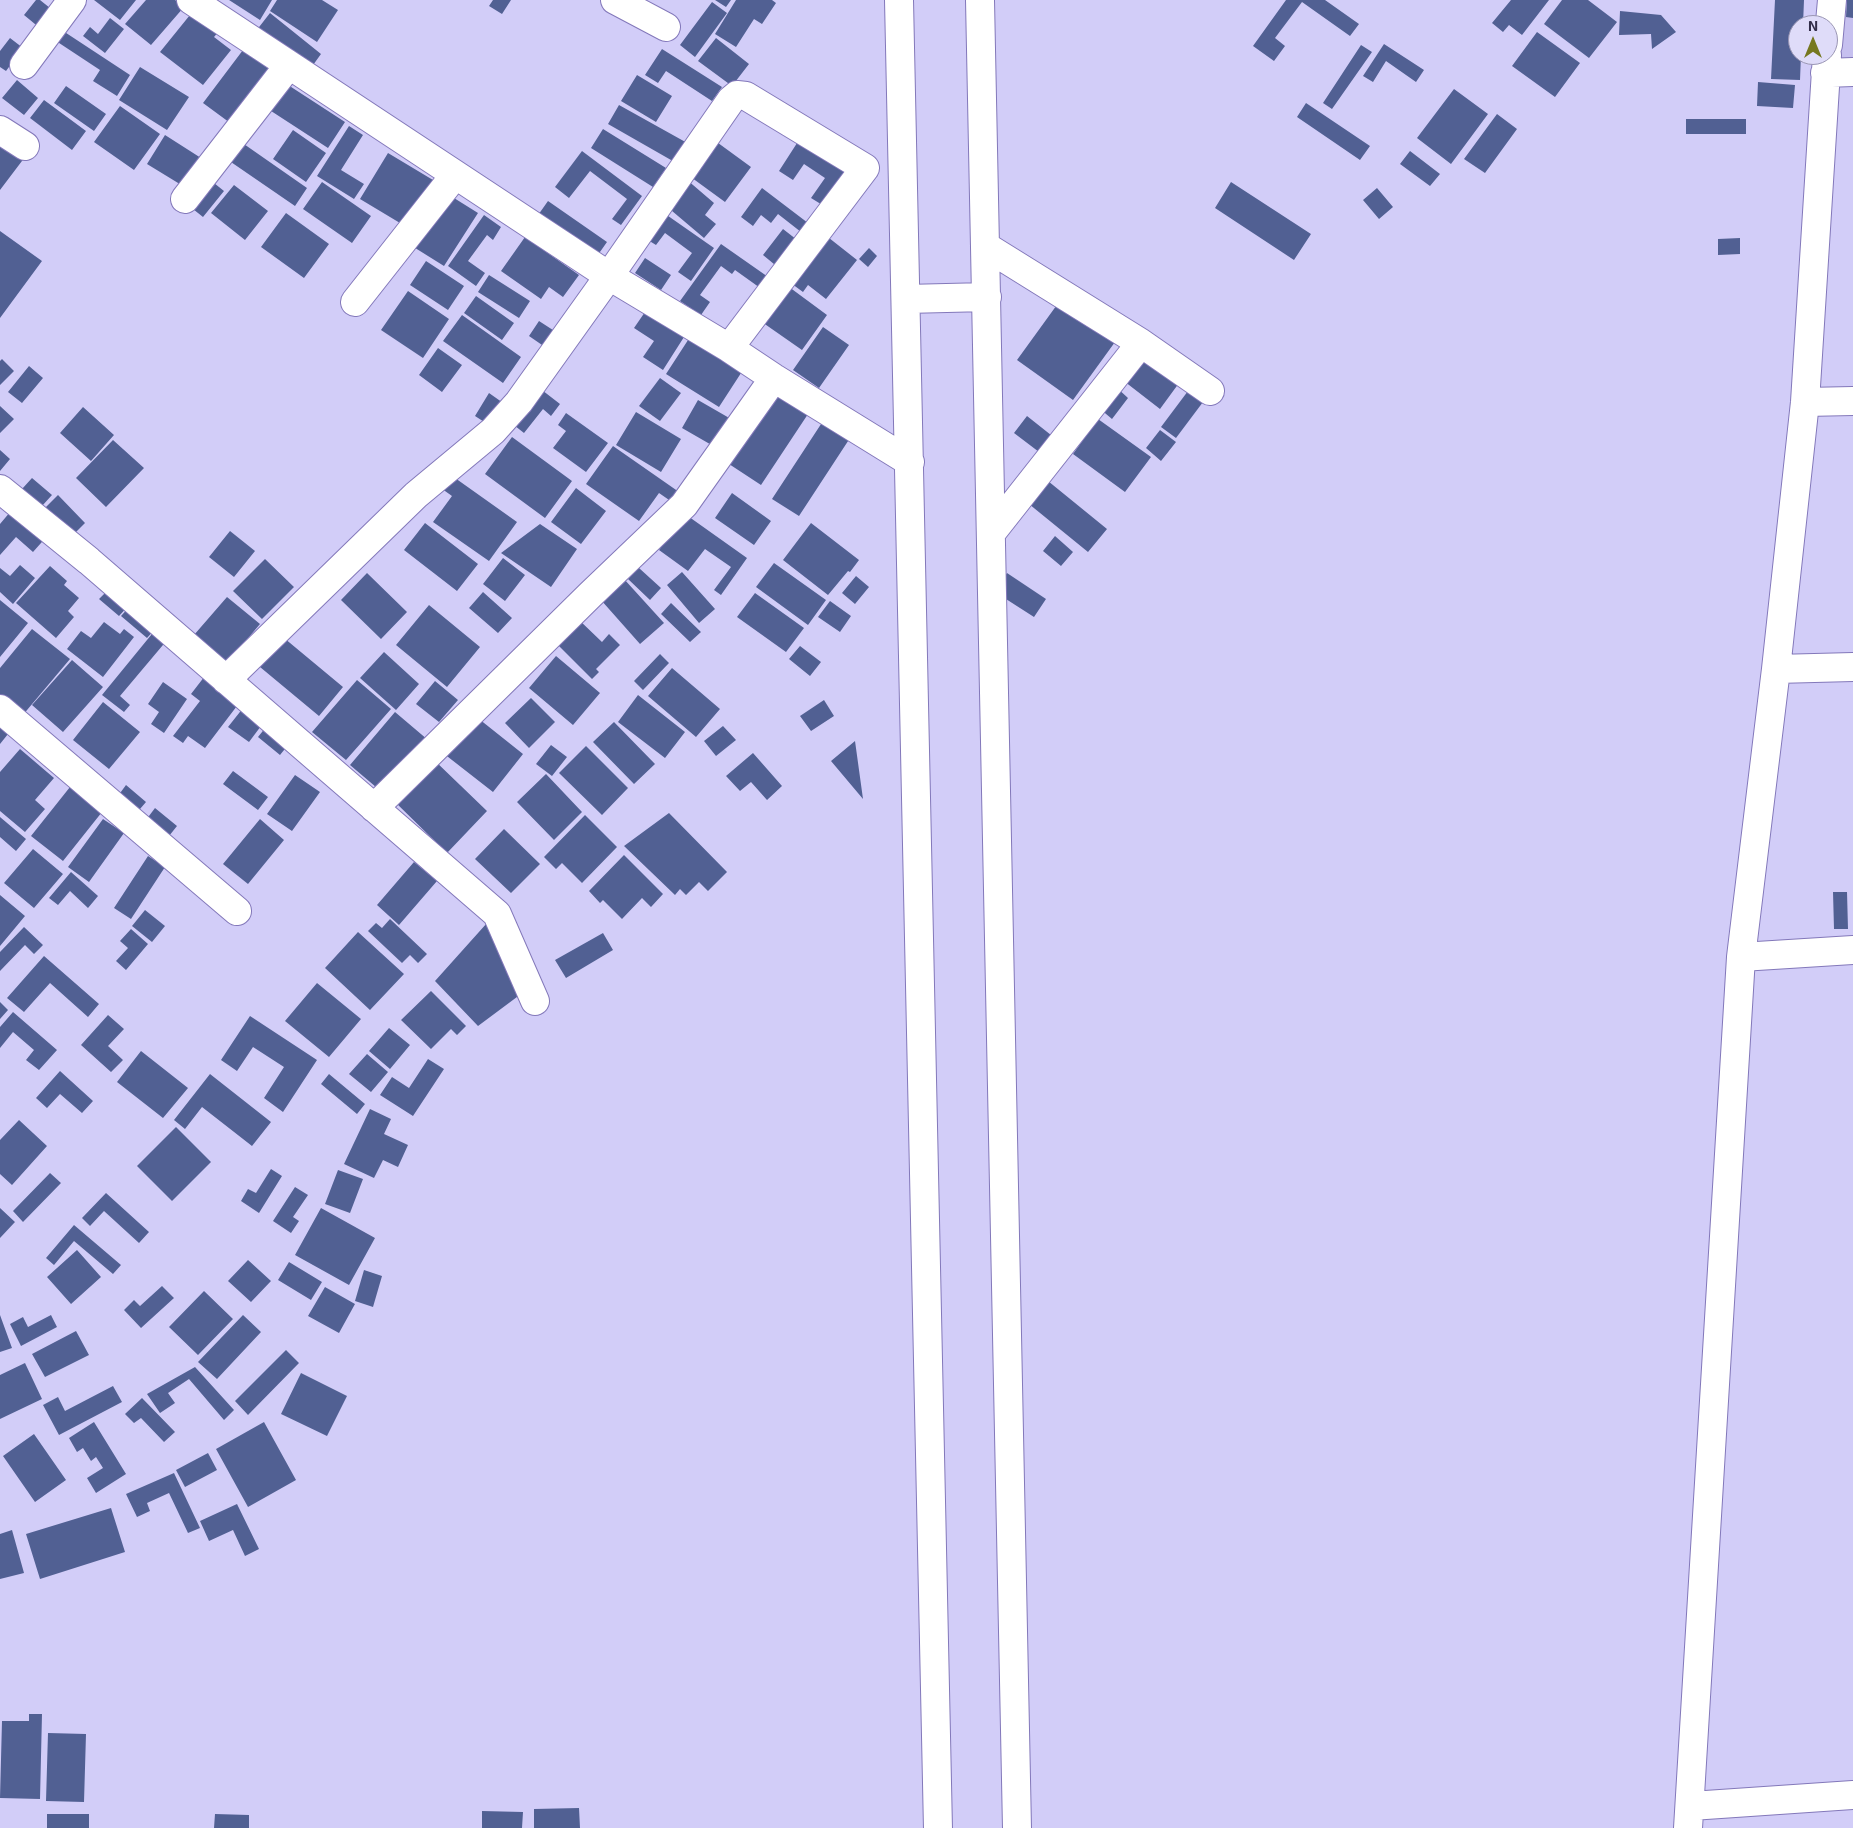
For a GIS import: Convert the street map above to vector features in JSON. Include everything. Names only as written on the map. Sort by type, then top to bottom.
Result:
[{"type":"street","points":[[24,65],[72,0]]},
{"type":"street","points":[[191,0],[610,276],[730,348],[774,378],[910,462]]},
{"type":"street","points":[[615,0],[666,27]]},
{"type":"street","points":[[899,0],[938,1828]]},
{"type":"street","points":[[980,0],[1017,1828]]},
{"type":"street","points":[[1831,15],[1832,0]]},
{"type":"street","points":[[185,198],[289,65]]},
{"type":"street","points":[[1826,65],[1805,402],[1776,669],[1741,957],[1690,1817],[1853,1795]]},
{"type":"street","points":[[1829,65],[1853,72]]},
{"type":"street","points":[[226,680],[416,496],[493,431],[519,402],[610,276],[731,100],[737,95],[746,96],[865,168],[730,348]]},
{"type":"street","points":[[0,130],[24,146]]},
{"type":"street","points":[[355,302],[456,175]]},
{"type":"street","points":[[985,246],[1140,343],[1210,391]]},
{"type":"street","points":[[906,298],[987,297]]},
{"type":"street","points":[[992,532],[1140,343]]},
{"type":"street","points":[[374,808],[684,505],[774,378]]},
{"type":"street","points":[[1805,402],[1853,401]]},
{"type":"street","points":[[0,489],[89,561],[497,914],[535,1001]]},
{"type":"street","points":[[1776,669],[1853,667]]},
{"type":"street","points":[[0,709],[237,911]]},
{"type":"street","points":[[1741,957],[1853,950]]},
{"type":"shaded area","points":[[1832,0],[1853,0],[1853,72],[1838,62],[1838,15],[1831,15]]},
{"type":"building","points":[[36,0],[40,0],[55,12],[41,29],[24,15]]},
{"type":"building","points":[[94,0],[136,0],[120,20]]},
{"type":"building","points":[[146,0],[175,0],[184,7],[151,45],[125,24]]},
{"type":"building","points":[[229,0],[272,0],[260,20]]},
{"type":"building","points":[[277,0],[322,0],[338,10],[317,42],[270,11]]},
{"type":"building","points":[[493,0],[511,0],[502,14],[489,6]]},
{"type":"building","points":[[715,0],[731,0],[726,7]]},
{"type":"building","points":[[736,0],[772,0],[776,3],[762,24],[754,19],[736,47],[715,34]]},
{"type":"building","points":[[1286,0],[1325,0],[1359,24],[1350,36],[1302,2],[1275,38],[1285,46],[1274,61],[1253,46]]},
{"type":"building","points":[[1511,0],[1549,0],[1522,35],[1509,25],[1503,32],[1492,23]]},
{"type":"building","points":[[1562,0],[1588,0],[1617,22],[1589,58],[1544,24]]},
{"type":"building","points":[[1775,0],[1804,0],[1803,15],[1788,15],[1788,65],[1801,65],[1800,80],[1771,79]]},
{"type":"building","points":[[1847,0],[1853,0],[1853,18],[1846,17]]},
{"type":"building","points":[[712,2],[727,13],[695,57],[680,45]]},
{"type":"building","points":[[194,10],[220,30],[214,37],[231,50],[203,85],[160,52]]},
{"type":"building","points":[[1620,11],[1661,15],[1676,32],[1652,49],[1651,34],[1619,35]]},
{"type":"building","points":[[270,13],[321,54],[308,72],[256,31]]},
{"type":"building","points":[[110,18],[124,29],[105,53],[83,36],[90,27],[98,34]]},
{"type":"building","points":[[57,27],[130,75],[117,96],[93,81],[100,70],[50,37]]},
{"type":"building","points":[[1537,32],[1580,63],[1555,97],[1512,66]]},
{"type":"building","points":[[10,38],[23,48],[6,71],[0,67],[0,51]]},
{"type":"building","points":[[716,38],[749,64],[732,86],[698,61]]},
{"type":"building","points":[[1384,44],[1424,70],[1416,82],[1386,61],[1373,82],[1363,76]]},
{"type":"building","points":[[1361,45],[1372,52],[1332,109],[1323,103]]},
{"type":"building","points":[[662,49],[722,87],[712,101],[666,71],[658,83],[645,75]]},
{"type":"building","points":[[243,50],[277,75],[237,128],[203,103]]},
{"type":"building","points":[[140,67],[189,97],[167,130],[119,100]]},
{"type":"building","points":[[637,75],[672,96],[656,122],[621,101]]},
{"type":"building","points":[[17,80],[38,98],[24,115],[2,98]]},
{"type":"building","points":[[1758,82],[1795,85],[1793,108],[1757,106]]},
{"type":"building","points":[[285,83],[345,122],[328,148],[268,109]]},
{"type":"building","points":[[66,86],[106,114],[94,131],[54,103]]},
{"type":"building","points":[[1454,89],[1488,114],[1451,164],[1417,138]]},
{"type":"building","points":[[44,100],[86,131],[72,150],[30,118]]},
{"type":"building","points":[[1306,103],[1370,146],[1360,160],[1297,117]]},
{"type":"building","points":[[619,105],[689,144],[678,164],[608,124]]},
{"type":"building","points":[[120,106],[160,134],[134,170],[94,142]]},
{"type":"building","points":[[1497,114],[1517,129],[1485,173],[1464,159]]},
{"type":"building","points":[[1686,119],[1746,119],[1746,134],[1686,134]]},
{"type":"building","points":[[349,126],[363,135],[341,170],[364,184],[354,199],[317,176]]},
{"type":"building","points":[[603,129],[666,168],[653,187],[591,148]]},
{"type":"building","points":[[293,130],[326,153],[306,182],[273,159]]},
{"type":"building","points":[[165,135],[201,158],[183,186],[147,164]]},
{"type":"building","points":[[0,139],[25,157],[0,190]]},
{"type":"building","points":[[714,140],[751,167],[725,202],[688,175]]},
{"type":"building","points":[[799,140],[846,171],[824,206],[811,198],[825,178],[804,164],[793,180],[779,171]]},
{"type":"building","points":[[241,142],[307,188],[295,206],[228,160]]},
{"type":"building","points":[[582,151],[642,196],[621,225],[612,219],[627,199],[590,171],[569,198],[555,187]]},
{"type":"building","points":[[1410,151],[1440,174],[1430,186],[1400,164]]},
{"type":"building","points":[[388,153],[433,180],[405,226],[360,199]]},
{"type":"building","points":[[209,179],[224,191],[203,217],[188,205]]},
{"type":"building","points":[[686,179],[714,203],[705,215],[716,224],[704,238],[665,205]]},
{"type":"building","points":[[322,182],[371,216],[352,243],[303,209]]},
{"type":"building","points":[[1231,182],[1311,234],[1294,260],[1215,208]]},
{"type":"building","points":[[234,185],[268,211],[245,240],[211,213]]},
{"type":"building","points":[[762,188],[808,223],[801,232],[778,214],[771,223],[761,215],[753,226],[741,217]]},
{"type":"building","points":[[1377,188],[1393,207],[1379,219],[1363,200]]},
{"type":"building","points":[[446,193],[478,213],[444,266],[412,246]]},
{"type":"building","points":[[548,201],[607,242],[595,259],[536,218]]},
{"type":"building","points":[[661,211],[714,248],[691,281],[678,272],[692,253],[665,233],[656,245],[643,237]]},
{"type":"building","points":[[286,213],[329,244],[304,278],[261,247]]},
{"type":"building","points":[[484,215],[501,227],[493,240],[487,235],[468,261],[485,273],[476,286],[448,266]]},
{"type":"building","points":[[783,229],[801,243],[780,269],[763,255]]},
{"type":"building","points":[[0,231],[42,261],[0,318]]},
{"type":"building","points":[[824,234],[857,260],[826,299],[808,285],[803,292],[788,281]]},
{"type":"building","points":[[525,237],[579,275],[563,297],[549,287],[541,299],[501,271]]},
{"type":"building","points":[[1740,238],[1740,254],[1718,255],[1718,239]]},
{"type":"building","points":[[721,244],[771,279],[763,290],[735,270],[732,274],[721,266],[700,295],[710,302],[701,315],[680,301]]},
{"type":"building","points":[[869,248],[877,256],[868,267],[859,259]]},
{"type":"building","points":[[645,258],[671,275],[661,290],[635,273]]},
{"type":"building","points":[[426,261],[464,286],[448,310],[410,285]]},
{"type":"building","points":[[489,275],[530,301],[519,318],[478,292]]},
{"type":"building","points":[[785,284],[827,315],[802,350],[759,320]]},
{"type":"building","points":[[408,291],[449,319],[423,358],[381,330]]},
{"type":"building","points":[[476,296],[514,323],[502,340],[464,313]]},
{"type":"building","points":[[1059,302],[1115,342],[1073,400],[1017,360]]},
{"type":"building","points":[[645,312],[684,337],[663,370],[643,357],[654,341],[634,328]]},
{"type":"building","points":[[462,315],[521,357],[503,383],[443,341]]},
{"type":"building","points":[[539,321],[556,332],[545,347],[529,336]]},
{"type":"building","points":[[823,327],[849,345],[819,388],[793,370]]},
{"type":"building","points":[[690,337],[743,370],[719,407],[666,374]]},
{"type":"building","points":[[438,348],[462,365],[442,392],[419,375]]},
{"type":"building","points":[[1139,353],[1179,383],[1160,409],[1120,378]]},
{"type":"building","points":[[2,359],[14,371],[0,385],[0,361]]},
{"type":"building","points":[[29,366],[43,378],[22,403],[8,392]]},
{"type":"building","points":[[660,378],[681,393],[660,421],[639,406]]},
{"type":"building","points":[[538,387],[560,404],[551,416],[543,409],[524,433],[510,422]]},
{"type":"building","points":[[1116,387],[1128,398],[1112,419],[1099,408]]},
{"type":"building","points":[[1188,391],[1203,402],[1176,438],[1161,427]]},
{"type":"building","points":[[489,393],[506,405],[492,427],[475,416]]},
{"type":"building","points":[[776,394],[808,414],[761,485],[729,464]]},
{"type":"building","points":[[698,400],[731,419],[715,447],[682,428]]},
{"type":"building","points":[[0,406],[14,419],[0,433]]},
{"type":"building","points":[[83,407],[114,435],[91,461],[60,433]]},
{"type":"building","points":[[636,412],[681,439],[661,472],[616,445]]},
{"type":"building","points":[[566,413],[608,443],[586,472],[553,448],[566,431],[558,425]]},
{"type":"building","points":[[1027,416],[1056,439],[1043,455],[1014,433]]},
{"type":"building","points":[[825,418],[852,435],[799,516],[772,499]]},
{"type":"building","points":[[1098,419],[1151,457],[1125,492],[1073,454]]},
{"type":"building","points":[[1160,430],[1176,442],[1161,461],[1146,448]]},
{"type":"building","points":[[512,437],[572,481],[545,518],[485,474]]},
{"type":"building","points":[[113,440],[144,468],[106,507],[76,478]]},
{"type":"building","points":[[613,446],[679,492],[672,502],[659,493],[639,521],[586,484]]},
{"type":"building","points":[[0,450],[10,459],[0,471]]},
{"type":"building","points":[[448,473],[517,522],[489,561],[433,522],[452,496],[438,486]]},
{"type":"building","points":[[32,478],[52,495],[42,506],[22,489]]},
{"type":"building","points":[[1048,481],[1107,529],[1088,552],[1029,504]]},
{"type":"building","points":[[576,488],[606,511],[581,544],[551,522]]},
{"type":"building","points":[[732,493],[771,521],[754,545],[715,518]]},
{"type":"building","points":[[58,495],[85,523],[69,539],[42,511]]},
{"type":"building","points":[[16,505],[49,534],[33,552],[16,537],[0,555],[0,524]]},
{"type":"building","points":[[685,514],[747,558],[721,595],[714,590],[731,567],[705,549],[688,571],[659,550]]},
{"type":"building","points":[[425,523],[478,564],[457,591],[404,550]]},
{"type":"building","points":[[811,523],[859,560],[828,595],[783,560]]},
{"type":"building","points":[[540,524],[577,549],[551,587],[501,553]]},
{"type":"building","points":[[230,531],[255,551],[234,577],[209,557]]},
{"type":"building","points":[[1055,536],[1073,552],[1061,566],[1043,551]]},
{"type":"building","points":[[503,558],[525,575],[505,601],[483,584]]},
{"type":"building","points":[[265,559],[294,587],[262,619],[233,591]]},
{"type":"building","points":[[774,563],[826,600],[808,625],[756,587]]},
{"type":"building","points":[[20,565],[35,578],[13,604],[0,592],[0,568],[10,576]]},
{"type":"building","points":[[50,566],[67,581],[64,585],[79,598],[68,611],[74,617],[56,638],[16,603]]},
{"type":"building","points":[[639,568],[661,588],[650,600],[628,579]]},
{"type":"building","points":[[682,572],[715,609],[699,623],[667,585]]},
{"type":"building","points":[[367,573],[407,612],[381,639],[341,600]]},
{"type":"building","points":[[1007,573],[1046,599],[1034,617],[995,592]]},
{"type":"building","points":[[856,576],[869,587],[855,604],[842,593]]},
{"type":"building","points":[[624,579],[664,623],[640,644],[601,600]]},
{"type":"building","points":[[111,587],[130,604],[119,616],[99,599]]},
{"type":"building","points":[[483,592],[512,618],[498,633],[469,608]]},
{"type":"building","points":[[755,593],[804,628],[786,652],[737,617]]},
{"type":"building","points":[[227,597],[260,624],[227,663],[194,635]]},
{"type":"building","points":[[0,600],[28,623],[0,657]]},
{"type":"building","points":[[830,601],[851,616],[840,632],[818,617]]},
{"type":"building","points":[[671,603],[701,632],[690,642],[661,614]]},
{"type":"building","points":[[131,605],[157,627],[147,638],[121,616]]},
{"type":"building","points":[[429,605],[480,647],[447,687],[396,645]]},
{"type":"building","points":[[577,618],[602,642],[609,634],[620,645],[596,669],[599,672],[592,679],[554,641]]},
{"type":"building","points":[[104,622],[120,634],[124,629],[134,637],[103,677],[67,649],[81,631],[91,638]]},
{"type":"building","points":[[32,629],[70,659],[22,716],[0,698],[0,668]]},
{"type":"building","points":[[156,629],[168,639],[120,696],[130,705],[124,712],[102,695]]},
{"type":"building","points":[[278,633],[343,687],[319,716],[254,662]]},
{"type":"building","points":[[800,646],[821,662],[810,676],[789,659]]},
{"type":"building","points":[[384,652],[419,684],[396,710],[360,678]]},
{"type":"building","points":[[660,654],[669,663],[643,690],[634,681]]},
{"type":"building","points":[[556,656],[600,693],[573,725],[529,688]]},
{"type":"building","points":[[72,660],[103,687],[63,732],[32,705]]},
{"type":"building","points":[[672,668],[720,709],[696,737],[648,696]]},
{"type":"building","points":[[208,672],[243,698],[205,748],[188,736],[183,743],[173,736],[200,701],[191,694]]},
{"type":"building","points":[[357,680],[391,709],[346,760],[312,732]]},
{"type":"building","points":[[435,681],[458,700],[439,722],[416,704]]},
{"type":"building","points":[[163,682],[187,699],[164,733],[151,724],[159,712],[148,704]]},
{"type":"building","points":[[638,695],[685,732],[665,758],[618,722]]},
{"type":"building","points":[[531,698],[555,722],[529,748],[505,723]]},
{"type":"building","points":[[824,700],[834,716],[811,731],[800,716]]},
{"type":"building","points":[[103,702],[140,732],[109,769],[73,740]]},
{"type":"building","points":[[247,703],[267,718],[249,742],[228,727]]},
{"type":"building","points":[[395,712],[428,740],[383,793],[350,765]]},
{"type":"building","points":[[474,715],[523,754],[493,792],[443,753]]},
{"type":"building","points":[[270,722],[292,740],[280,755],[258,737]]},
{"type":"building","points":[[614,722],[655,764],[634,784],[593,742]]},
{"type":"building","points":[[723,726],[736,740],[716,756],[704,741]]},
{"type":"building","points":[[0,727],[8,734],[0,744]]},
{"type":"building","points":[[855,741],[863,799],[831,761]]},
{"type":"building","points":[[551,745],[567,757],[552,776],[536,764]]},
{"type":"building","points":[[586,746],[628,788],[602,815],[559,773]]},
{"type":"building","points":[[20,749],[54,778],[35,800],[45,809],[25,832],[0,811],[0,772]]},
{"type":"building","points":[[753,753],[782,786],[767,800],[751,782],[740,791],[726,776]]},
{"type":"building","points":[[433,759],[487,811],[447,853],[393,800]]},
{"type":"building","points":[[233,771],[268,797],[258,810],[223,784]]},
{"type":"building","points":[[546,774],[582,812],[554,840],[517,802]]},
{"type":"building","points":[[295,775],[320,792],[292,831],[267,814]]},
{"type":"building","points":[[126,785],[146,802],[134,816],[115,800]]},
{"type":"building","points":[[70,787],[102,812],[63,861],[31,836]]},
{"type":"building","points":[[155,808],[177,826],[165,841],[143,824]]},
{"type":"building","points":[[669,813],[727,872],[708,891],[699,882],[686,895],[680,889],[675,895],[624,846]]},
{"type":"building","points":[[585,815],[617,847],[582,883],[562,863],[556,869],[544,857]]},
{"type":"building","points":[[0,817],[26,839],[16,851],[0,837]]},
{"type":"building","points":[[103,819],[124,833],[89,882],[68,867]]},
{"type":"building","points":[[260,819],[284,840],[248,884],[223,864]]},
{"type":"building","points":[[504,829],[540,864],[511,893],[475,859]]},
{"type":"building","points":[[33,849],[63,874],[34,908],[4,883]]},
{"type":"building","points":[[624,855],[663,894],[651,907],[642,898],[622,919],[603,900],[600,903],[589,891]]},
{"type":"building","points":[[148,856],[165,867],[131,919],[114,908]]},
{"type":"building","points":[[414,862],[437,881],[399,925],[377,905]]},
{"type":"building","points":[[71,872],[98,896],[88,908],[70,891],[58,905],[49,898]]},
{"type":"building","points":[[1833,892],[1847,892],[1848,929],[1834,929]]},
{"type":"building","points":[[0,895],[25,916],[0,946]]},
{"type":"building","points":[[145,910],[165,926],[152,942],[132,926]]},
{"type":"building","points":[[390,919],[427,954],[418,963],[410,955],[402,963],[368,931],[376,923],[382,928]]},
{"type":"building","points":[[487,923],[521,994],[478,1026],[435,981]]},
{"type":"building","points":[[24,927],[43,945],[34,954],[25,945],[0,971],[0,952]]},
{"type":"building","points":[[131,929],[148,944],[126,970],[116,961],[128,948],[120,941]]},
{"type":"building","points":[[358,932],[404,974],[370,1010],[325,968]]},
{"type":"building","points":[[603,933],[613,950],[566,978],[555,960]]},
{"type":"building","points":[[44,956],[99,1004],[88,1017],[50,983],[24,1012],[7,998]]},
{"type":"building","points":[[317,983],[361,1019],[329,1057],[285,1021]]},
{"type":"building","points":[[431,991],[466,1026],[457,1035],[451,1029],[431,1049],[401,1020]]},
{"type":"building","points":[[0,1002],[8,1010],[0,1019]]},
{"type":"building","points":[[13,1012],[57,1050],[39,1070],[26,1060],[34,1050],[13,1032],[0,1048],[0,1027]]},
{"type":"building","points":[[108,1015],[124,1029],[108,1046],[123,1060],[111,1072],[81,1045]]},
{"type":"building","points":[[250,1016],[317,1060],[283,1112],[264,1098],[284,1067],[253,1047],[237,1071],[221,1060]]},
{"type":"building","points":[[389,1028],[410,1045],[390,1069],[369,1051]]},
{"type":"building","points":[[141,1051],[188,1088],[163,1118],[117,1082]]},
{"type":"building","points":[[367,1054],[388,1072],[371,1092],[349,1074]]},
{"type":"building","points":[[428,1059],[444,1069],[413,1116],[380,1095],[392,1077],[409,1088]]},
{"type":"building","points":[[60,1071],[93,1101],[82,1113],[60,1094],[47,1108],[36,1098]]},
{"type":"building","points":[[210,1074],[271,1122],[252,1146],[202,1107],[185,1129],[174,1120]]},
{"type":"building","points":[[329,1074],[365,1104],[357,1114],[321,1084]]},
{"type":"building","points":[[370,1109],[391,1119],[384,1134],[408,1145],[398,1167],[383,1160],[374,1178],[344,1164]]},
{"type":"building","points":[[19,1120],[47,1146],[12,1185],[0,1174],[0,1140]]},
{"type":"building","points":[[176,1127],[211,1162],[172,1201],[137,1166]]},
{"type":"building","points":[[271,1169],[282,1176],[259,1213],[241,1201],[248,1189],[256,1193]]},
{"type":"building","points":[[338,1170],[363,1179],[350,1213],[325,1204]]},
{"type":"building","points":[[50,1173],[61,1183],[23,1222],[13,1211]]},
{"type":"building","points":[[295,1187],[308,1195],[293,1217],[299,1221],[291,1233],[273,1221]]},
{"type":"building","points":[[106,1193],[149,1232],[139,1243],[104,1211],[90,1226],[82,1218]]},
{"type":"building","points":[[0,1208],[15,1222],[0,1238]]},
{"type":"building","points":[[321,1208],[375,1238],[349,1285],[295,1255]]},
{"type":"building","points":[[74,1225],[121,1265],[113,1274],[74,1241],[54,1265],[46,1258]]},
{"type":"building","points":[[77,1250],[101,1277],[71,1304],[47,1277]]},
{"type":"building","points":[[248,1260],[271,1281],[251,1302],[228,1281]]},
{"type":"building","points":[[289,1262],[322,1282],[311,1300],[278,1280]]},
{"type":"building","points":[[364,1270],[382,1276],[373,1307],[355,1301]]},
{"type":"building","points":[[162,1286],[174,1298],[141,1328],[124,1310],[134,1300],[140,1306]]},
{"type":"building","points":[[325,1287],[355,1304],[339,1333],[308,1316]]},
{"type":"building","points":[[204,1291],[233,1319],[198,1355],[169,1327]]},
{"type":"building","points":[[0,1315],[12,1348],[0,1352]]},
{"type":"building","points":[[51,1315],[57,1327],[21,1346],[10,1324],[23,1317],[28,1327]]},
{"type":"building","points":[[243,1315],[261,1332],[217,1379],[198,1362]]},
{"type":"building","points":[[76,1331],[89,1355],[45,1377],[32,1354]]},
{"type":"building","points":[[286,1350],[299,1363],[248,1415],[235,1401]]},
{"type":"building","points":[[25,1363],[42,1399],[0,1419],[0,1375]]},
{"type":"building","points":[[195,1367],[234,1410],[224,1420],[189,1379],[168,1393],[175,1403],[160,1413],[147,1394]]},
{"type":"building","points":[[301,1373],[347,1396],[327,1436],[281,1414]]},
{"type":"building","points":[[113,1386],[122,1402],[59,1435],[43,1405],[58,1397],[65,1411]]},
{"type":"building","points":[[142,1398],[175,1432],[164,1442],[141,1418],[134,1423],[125,1414]]},
{"type":"building","points":[[94,1422],[126,1474],[96,1493],[87,1478],[103,1468],[96,1457],[91,1461],[83,1448],[77,1452],[69,1438]]},
{"type":"building","points":[[264,1422],[296,1480],[248,1507],[216,1449]]},
{"type":"building","points":[[34,1434],[66,1480],[35,1502],[3,1456]]},
{"type":"building","points":[[208,1453],[217,1470],[185,1487],[176,1470]]},
{"type":"building","points":[[174,1473],[200,1528],[188,1533],[169,1493],[147,1503],[150,1511],[137,1517],[126,1494]]},
{"type":"building","points":[[237,1504],[259,1549],[245,1556],[233,1530],[209,1541],[200,1521]]},
{"type":"building","points":[[111,1508],[125,1552],[40,1579],[26,1534]]},
{"type":"building","points":[[12,1530],[24,1573],[0,1579],[0,1534]]},
{"type":"building","points":[[29,1714],[42,1714],[40,1799],[0,1798],[2,1721],[29,1721]]},
{"type":"building","points":[[48,1733],[86,1734],[84,1802],[46,1801]]},
{"type":"building","points":[[579,1808],[580,1828],[534,1828],[534,1809]]},
{"type":"building","points":[[482,1811],[523,1812],[522,1828],[482,1828]]},
{"type":"building","points":[[47,1814],[89,1814],[89,1828],[47,1828]]},
{"type":"building","points":[[215,1814],[249,1815],[249,1828],[214,1828]]}]
